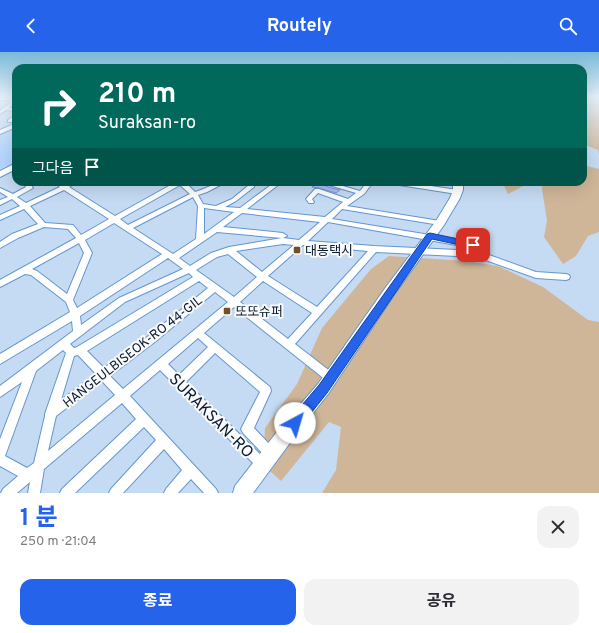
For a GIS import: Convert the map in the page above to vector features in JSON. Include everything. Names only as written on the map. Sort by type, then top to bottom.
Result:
[{"type":"street","points":[[0,132],[12,127]]},
{"type":"street","points":[[0,174],[12,168]]},
{"type":"street","points":[[0,203],[30,188],[29,186]]},
{"type":"street","name":"HANGEULBISEOK-RO 44-GIL","points":[[61,186],[170,256],[234,302],[330,378]]},
{"type":"street","points":[[0,218],[68,186]]},
{"type":"street","points":[[0,284],[174,186]]},
{"type":"street","points":[[185,186],[194,194],[201,206],[200,240]]},
{"type":"street","points":[[128,228],[194,194],[205,191],[214,186]]},
{"type":"street","points":[[215,208],[234,200],[252,186]]},
{"type":"street","points":[[0,359],[170,256],[216,230],[274,186]]},
{"type":"street","points":[[338,186],[362,192]]},
{"type":"street","points":[[7,493],[198,333],[344,205],[362,192],[367,186]]},
{"type":"street","points":[[445,186],[458,187]]},
{"type":"street","name":"SURAKSAN-RO","points":[[242,493],[330,378],[440,223],[458,187]]},
{"type":"street","points":[[0,190],[14,196],[27,206],[43,225]]},
{"type":"street","points":[[311,202],[317,195],[344,205],[440,223]]},
{"type":"street","points":[[201,206],[327,220],[430,236],[473,245]]},
{"type":"street","points":[[0,245],[15,236],[43,225],[70,227],[80,238],[88,252],[69,300]]},
{"type":"street","points":[[216,230],[283,236]]},
{"type":"street","points":[[0,392],[122,300],[189,270],[214,255],[259,243],[283,241],[374,249],[478,254],[536,275],[566,276]]},
{"type":"street","points":[[289,345],[374,249]]},
{"type":"street","points":[[229,250],[263,277],[318,312]]},
{"type":"street","points":[[23,270],[34,273],[69,300],[76,314],[78,332]]},
{"type":"street","name":"HANGEULBISEOK-RO 44-GIL","points":[[75,351],[199,277]]},
{"type":"street","name":"HANGEULBISEOK-RO 44-GIL","points":[[50,414],[97,378],[102,377],[214,288]]},
{"type":"street","name":"SURAKSAN-RO","points":[[198,333],[266,391],[247,429],[271,454]]},
{"type":"street","points":[[64,344],[75,351],[122,397],[212,493]]},
{"type":"street","points":[[179,382],[215,347]]},
{"type":"street","points":[[34,493],[38,467],[50,414],[75,351]]},
{"type":"street","name":"SURAKSAN-RO","points":[[161,364],[263,465]]},
{"type":"street","points":[[0,454],[32,367]]},
{"type":"street","points":[[66,493],[143,420]]},
{"type":"street","points":[[115,493],[163,441]]},
{"type":"street","points":[[0,460],[28,475]]},
{"type":"street","points":[[170,493],[190,470]]},
{"type":"shaded area","points":[[587,118],[599,118],[599,154],[598,150],[587,146]]},
{"type":"shaded area","points":[[12,128],[12,164],[0,169],[0,134]]},
{"type":"shaded area","points":[[587,166],[599,169],[599,232],[588,236],[576,256],[563,264],[544,237],[547,221],[542,186],[587,186]]},
{"type":"shaded area","points":[[504,186],[523,186],[508,194]]},
{"type":"shaded area","points":[[389,256],[466,261],[498,266],[543,287],[588,320],[599,322],[599,493],[322,493],[336,470],[341,427],[329,422],[281,481],[263,465],[265,428],[297,384],[322,328],[371,269]]},
{"type":"building","points":[[326,186],[340,190],[336,193],[312,187]]},
{"type":"place","name":"대동택시","points":[[297,250]]},
{"type":"place","name":"또또슈퍼","points":[[227,311]]},
{"type":"route","points":[[295,423],[323,389],[390,291],[430,236],[473,245]]}]
